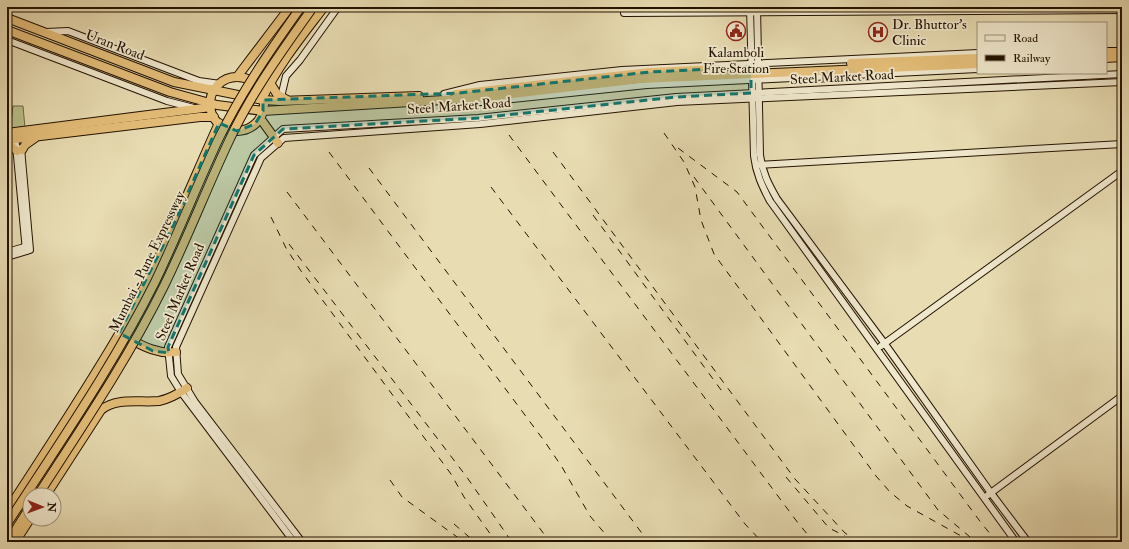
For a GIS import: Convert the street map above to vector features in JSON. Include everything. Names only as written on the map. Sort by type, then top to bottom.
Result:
[{"type":"highway","points":[[7,511],[119,333],[175,222],[216,120],[211,105],[218,87],[227,80],[237,77],[290,7]]},
{"type":"highway","name":"Mumbai - Pune Expressway","points":[[7,524],[126,337],[155,282],[182,225],[220,138],[254,75],[301,7]]},
{"type":"highway","points":[[16,135],[39,136],[200,117],[216,120],[227,129],[240,130],[253,126],[261,115],[263,98],[270,83],[324,7]]},
{"type":"highway","name":"Mumbai - Pune Expressway","points":[[43,487],[135,341],[164,287],[229,142],[263,80],[312,9]]},
{"type":"highway","name":"Uran Road","points":[[7,18],[174,82],[195,87],[218,87],[263,98],[284,99],[444,97]]},
{"type":"highway","name":"Uran Road","points":[[7,30],[170,92],[211,105]]},
{"type":"highway","points":[[1107,52],[1122,52]]},
{"type":"highway","points":[[1107,58],[1122,57]]},
{"type":"highway","points":[[7,140],[16,135],[196,109],[211,105],[261,115],[444,97],[477,98],[640,79],[754,70],[977,58]]},
{"type":"highway","points":[[754,70],[977,64]]},
{"type":"highway","points":[[237,77],[253,83],[260,90],[263,98]]},
{"type":"highway","points":[[270,83],[284,99]]},
{"type":"highway","points":[[261,115],[276,140]]},
{"type":"highway","points":[[7,143],[19,150],[24,145],[39,136]]},
{"type":"highway","points":[[119,333],[153,351],[172,353]]},
{"type":"highway","points":[[51,487],[101,410],[109,404],[157,401],[184,390]]},
{"type":"highway","points":[[8,542],[22,520]]},
{"type":"highway","points":[[15,542],[25,527]]},
{"type":"street","points":[[284,99],[286,76],[300,60],[338,7]]},
{"type":"street","points":[[624,7],[624,13],[754,9],[1122,10]]},
{"type":"street","points":[[754,9],[754,70],[758,165],[770,201],[1016,542]]},
{"type":"street","points":[[7,40],[166,100],[196,109]]},
{"type":"street","points":[[754,70],[977,53]]},
{"type":"street","points":[[444,97],[480,85],[622,70],[977,69]]},
{"type":"street","name":"Steel Market Road","points":[[755,96],[1122,74]]},
{"type":"street","points":[[1047,78],[1047,85]]},
{"type":"street","name":"Steel Market Road","points":[[294,542],[184,390],[172,353],[168,347],[254,155],[276,140],[283,129],[478,118],[676,97],[755,96],[1122,82]]},
{"type":"street","points":[[16,135],[19,150],[27,248]]},
{"type":"street","points":[[758,165],[1122,144]]},
{"type":"street","points":[[758,165],[777,199],[885,344],[991,493],[1028,542]]},
{"type":"street","points":[[877,349],[1122,171]]},
{"type":"street","points":[[7,252],[27,248]]},
{"type":"street","points":[[7,257],[27,248]]},
{"type":"street","name":"Steel Market Road","points":[[184,390],[302,542]]},
{"type":"street","points":[[984,498],[1122,396]]},
{"type":"highlighted area","points":[[751,67],[751,93],[676,97],[478,118],[283,129],[254,155],[168,347],[169,353],[153,351],[119,333],[175,222],[219,123],[237,131],[255,124],[263,111],[263,100],[459,93],[650,72]]},
{"type":"green space","points":[[13,106],[23,106],[25,128],[10,130]]},
{"type":"railway","points":[[664,133],[684,162],[695,187],[701,220],[714,254],[876,476],[890,492],[907,506],[972,542]]},
{"type":"railway","points":[[509,135],[798,523],[814,542]]},
{"type":"railway","points":[[678,148],[737,192],[982,524],[997,542]]},
{"type":"railway","points":[[329,152],[545,442],[562,467],[590,516],[612,542]]},
{"type":"railway","points":[[553,152],[795,479],[845,533],[858,542]]},
{"type":"railway","points":[[369,168],[644,536]]},
{"type":"railway","points":[[694,177],[938,510],[970,537]]},
{"type":"railway","points":[[491,187],[745,524],[762,542]]},
{"type":"railway","points":[[287,192],[550,542]]},
{"type":"railway","points":[[593,215],[724,394]]},
{"type":"railway","points":[[271,217],[286,248],[301,271],[451,474],[464,497],[496,542]]},
{"type":"railway","points":[[289,244],[466,476],[512,542]]},
{"type":"railway","points":[[786,477],[829,528],[845,536]]},
{"type":"railway","points":[[390,480],[402,497],[464,542]]},
{"type":"railway","points":[[454,524],[475,542]]},
{"type":"place","name":"Kalamboli Fire Station","points":[[736,31]]},
{"type":"place","name":"Dr. Bhuttor's Clinic","points":[[878,32]]}]
